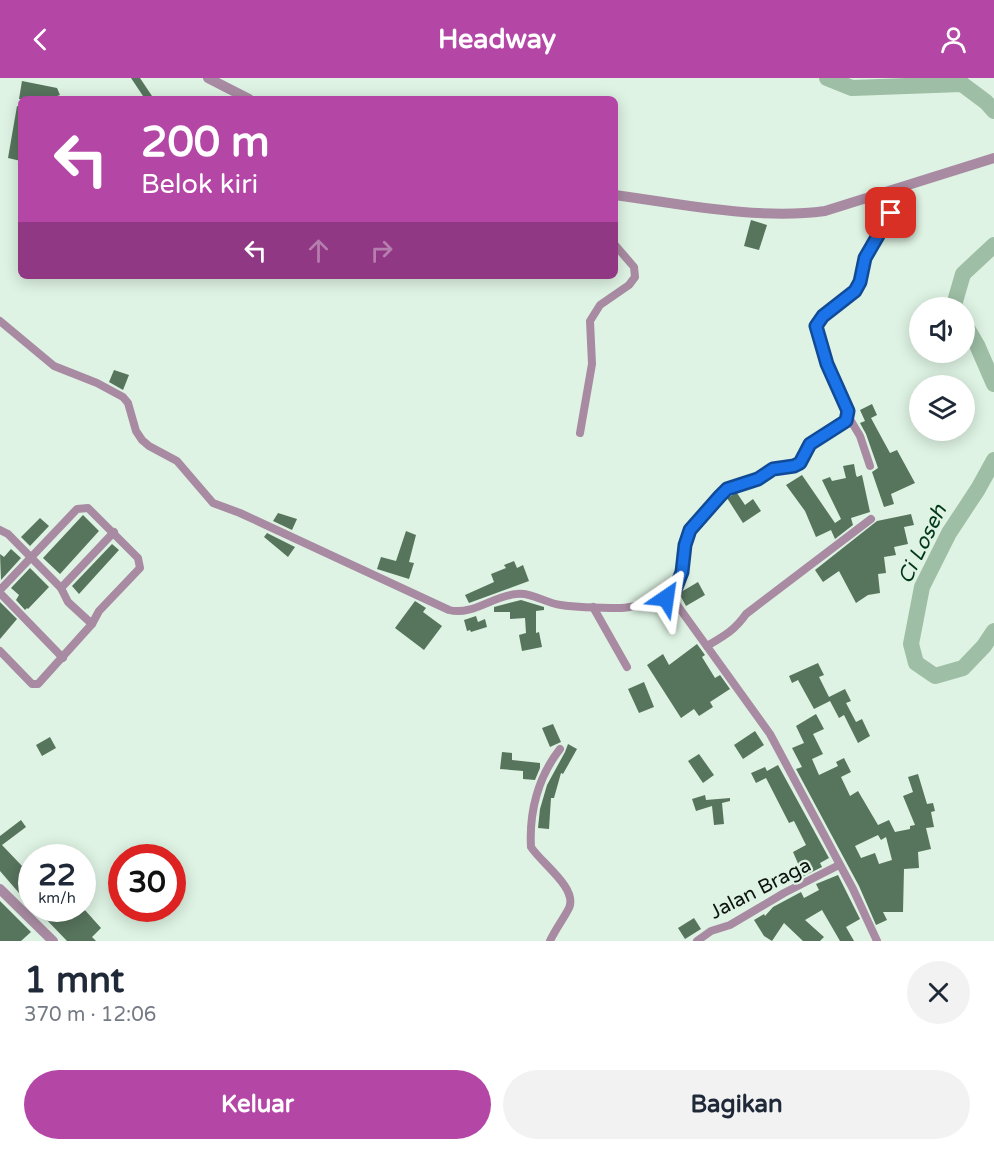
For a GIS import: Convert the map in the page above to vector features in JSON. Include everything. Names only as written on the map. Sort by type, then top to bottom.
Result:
[{"type":"street","points":[[208,78],[243,96]]},
{"type":"street","points":[[618,195],[700,207],[774,214],[800,214],[825,211],[994,158]]},
{"type":"street","points":[[870,466],[860,436],[848,416],[827,364],[816,326],[823,316],[855,291],[860,282],[865,258],[891,213],[901,187]]},
{"type":"street","points":[[580,433],[592,364],[590,321],[600,305],[629,285],[635,277],[634,267],[618,248]]},
{"type":"street","points":[[0,321],[54,366],[123,396],[128,403],[136,431],[142,440],[177,461],[216,506],[240,513],[449,610],[462,611],[513,594],[537,597],[558,605],[593,608],[625,608],[666,598],[671,600],[678,605],[770,734],[877,941]]},
{"type":"street","points":[[671,600],[682,572],[685,545],[690,530],[720,496],[727,489],[758,479],[773,469],[800,463],[810,444],[837,429],[848,416]]},
{"type":"street","points":[[0,651],[35,685],[39,683],[63,658],[92,624],[99,611],[140,568],[138,558],[114,532],[88,508],[81,507],[76,509],[0,591],[63,658]]},
{"type":"street","points":[[707,646],[741,623],[746,614],[831,547],[871,519]]},
{"type":"street","points":[[0,530],[8,534],[31,557],[61,588],[68,602],[92,624]]},
{"type":"street","points":[[61,588],[114,532]]},
{"type":"street","points":[[593,608],[627,667]]},
{"type":"street","points":[[550,941],[569,908],[571,900],[564,885],[531,847],[531,823],[544,772],[560,749]]},
{"type":"street","name":"Jalan Braga","points":[[697,941],[711,931],[730,925],[784,893],[839,865]]},
{"type":"street","points":[[0,889],[53,941]]},
{"type":"building","points":[[131,78],[140,78],[152,96],[143,96]]},
{"type":"building","points":[[22,81],[57,88],[60,95],[57,96],[20,96]]},
{"type":"building","points":[[17,106],[18,160],[8,158]]},
{"type":"building","points":[[751,220],[767,225],[759,250],[744,246]]},
{"type":"building","points":[[114,370],[129,375],[123,390],[109,382]]},
{"type":"building","points":[[872,404],[877,415],[871,418],[878,431],[890,453],[897,450],[915,483],[891,494],[894,504],[884,507],[872,472],[878,468],[860,423],[865,421],[860,410]]},
{"type":"building","points":[[854,464],[857,477],[862,475],[870,512],[851,518],[853,525],[835,539],[831,530],[816,537],[805,511],[786,485],[802,475],[835,523],[841,519],[822,480],[830,477],[832,481],[846,478],[843,466]]},
{"type":"building","points":[[737,493],[745,505],[753,499],[761,511],[743,523],[727,498]]},
{"type":"building","points":[[278,513],[297,519],[292,530],[273,521]]},
{"type":"building","points":[[911,514],[914,525],[904,527],[908,544],[894,547],[896,555],[884,557],[886,573],[878,574],[880,593],[868,595],[856,603],[839,571],[823,582],[815,570],[877,521]]},
{"type":"building","points":[[83,515],[99,531],[60,574],[43,558]]},
{"type":"building","points":[[40,518],[49,526],[30,546],[21,537]]},
{"type":"building","points":[[406,531],[416,535],[409,562],[414,563],[409,579],[377,569],[381,557],[396,561]]},
{"type":"building","points":[[267,533],[295,547],[288,557],[264,537]]},
{"type":"building","points":[[112,544],[119,550],[79,594],[72,586]]},
{"type":"building","points":[[11,549],[21,558],[1,580],[0,554],[4,557]]},
{"type":"building","points":[[514,561],[517,568],[523,565],[529,581],[469,603],[465,595],[494,582],[491,574],[506,568],[504,565]]},
{"type":"building","points":[[30,568],[49,587],[25,610],[16,600],[19,595],[11,588]]},
{"type":"building","points":[[698,582],[705,595],[686,606],[680,595],[681,592]]},
{"type":"building","points":[[521,600],[544,607],[544,610],[536,611],[536,633],[539,632],[542,647],[522,651],[519,635],[526,633],[525,618],[510,619],[510,612],[494,612],[494,607]]},
{"type":"building","points":[[415,601],[426,608],[423,612],[442,626],[424,650],[395,628]]},
{"type":"building","points":[[0,602],[17,619],[0,639]]},
{"type":"building","points":[[476,616],[478,622],[485,619],[487,627],[467,631],[464,620]]},
{"type":"building","points":[[697,644],[705,655],[702,657],[715,678],[720,675],[730,689],[710,702],[713,707],[699,716],[694,709],[681,718],[647,665],[663,654],[669,665]]},
{"type":"building","points":[[818,663],[824,675],[819,677],[829,697],[845,689],[851,701],[846,703],[856,722],[862,719],[870,736],[858,743],[844,715],[839,718],[830,701],[814,709],[798,680],[792,683],[789,676]]},
{"type":"building","points":[[644,682],[654,707],[639,713],[628,689]]},
{"type":"building","points":[[816,714],[824,729],[813,734],[823,754],[812,759],[819,775],[838,766],[836,762],[844,758],[851,772],[841,777],[850,796],[858,791],[878,825],[889,820],[895,832],[910,829],[910,826],[915,825],[903,796],[913,792],[908,777],[918,774],[927,804],[933,803],[935,811],[931,812],[934,827],[926,828],[931,849],[918,852],[919,868],[904,869],[903,912],[883,912],[887,920],[876,925],[859,886],[796,769],[802,767],[792,748],[804,743],[796,726]],"holes":[[[878,835],[881,840],[886,837],[892,860],[879,864],[875,853],[861,858],[855,846]]]},
{"type":"building","points":[[553,724],[561,742],[550,747],[542,728]]},
{"type":"building","points":[[755,731],[764,745],[743,759],[734,745]]},
{"type":"building","points":[[50,737],[56,748],[42,756],[36,745]]},
{"type":"building","points":[[568,744],[577,749],[563,774],[561,773],[554,798],[551,798],[549,829],[538,828],[540,809],[547,785]]},
{"type":"building","points":[[502,752],[512,753],[512,760],[540,763],[535,780],[523,779],[523,771],[500,769]]},
{"type":"building","points":[[699,754],[714,775],[703,783],[688,761]]},
{"type":"building","points":[[778,765],[829,858],[820,863],[822,867],[800,878],[796,870],[800,868],[793,852],[806,845],[794,821],[789,823],[766,778],[756,783],[751,773],[765,767],[767,771]]},
{"type":"building","points":[[705,795],[706,800],[730,798],[730,801],[722,803],[724,824],[714,825],[712,806],[696,811],[692,799]]},
{"type":"building","points":[[21,820],[26,827],[2,845],[18,862],[18,892],[0,871],[0,836]]},
{"type":"building","points":[[838,875],[860,919],[846,927],[854,941],[840,941],[822,910],[805,920],[824,937],[820,941],[803,941],[784,923],[772,941],[764,936],[754,920],[764,914],[765,916],[773,907],[801,892],[804,898],[819,890],[816,884]]},
{"type":"building","points":[[0,901],[18,919],[18,922],[21,922],[31,932],[21,941],[0,941]]},
{"type":"building","points":[[694,918],[701,929],[685,939],[678,928]]},
{"type":"building","points":[[49,922],[96,922],[101,928],[92,937],[96,941],[67,941]]},
{"type":"waterway","name":"Ci Loseh","points":[[827,78],[852,88],[962,84],[994,111]]},
{"type":"waterway","name":"Ci Loseh","points":[[956,297],[963,274],[994,245]]},
{"type":"waterway","name":"Ci Loseh","points":[[975,342],[994,384]]},
{"type":"waterway","name":"Ci Loseh","points":[[994,460],[949,533],[922,587],[911,644],[916,663],[935,676],[963,668],[984,646],[994,631]]},
{"type":"route","points":[[666,598],[671,600],[682,572],[685,545],[690,530],[727,489],[758,479],[773,469],[800,463],[810,444],[837,429],[846,421],[848,411],[827,364],[816,326],[823,316],[855,291],[860,282],[865,258],[891,213]]}]
